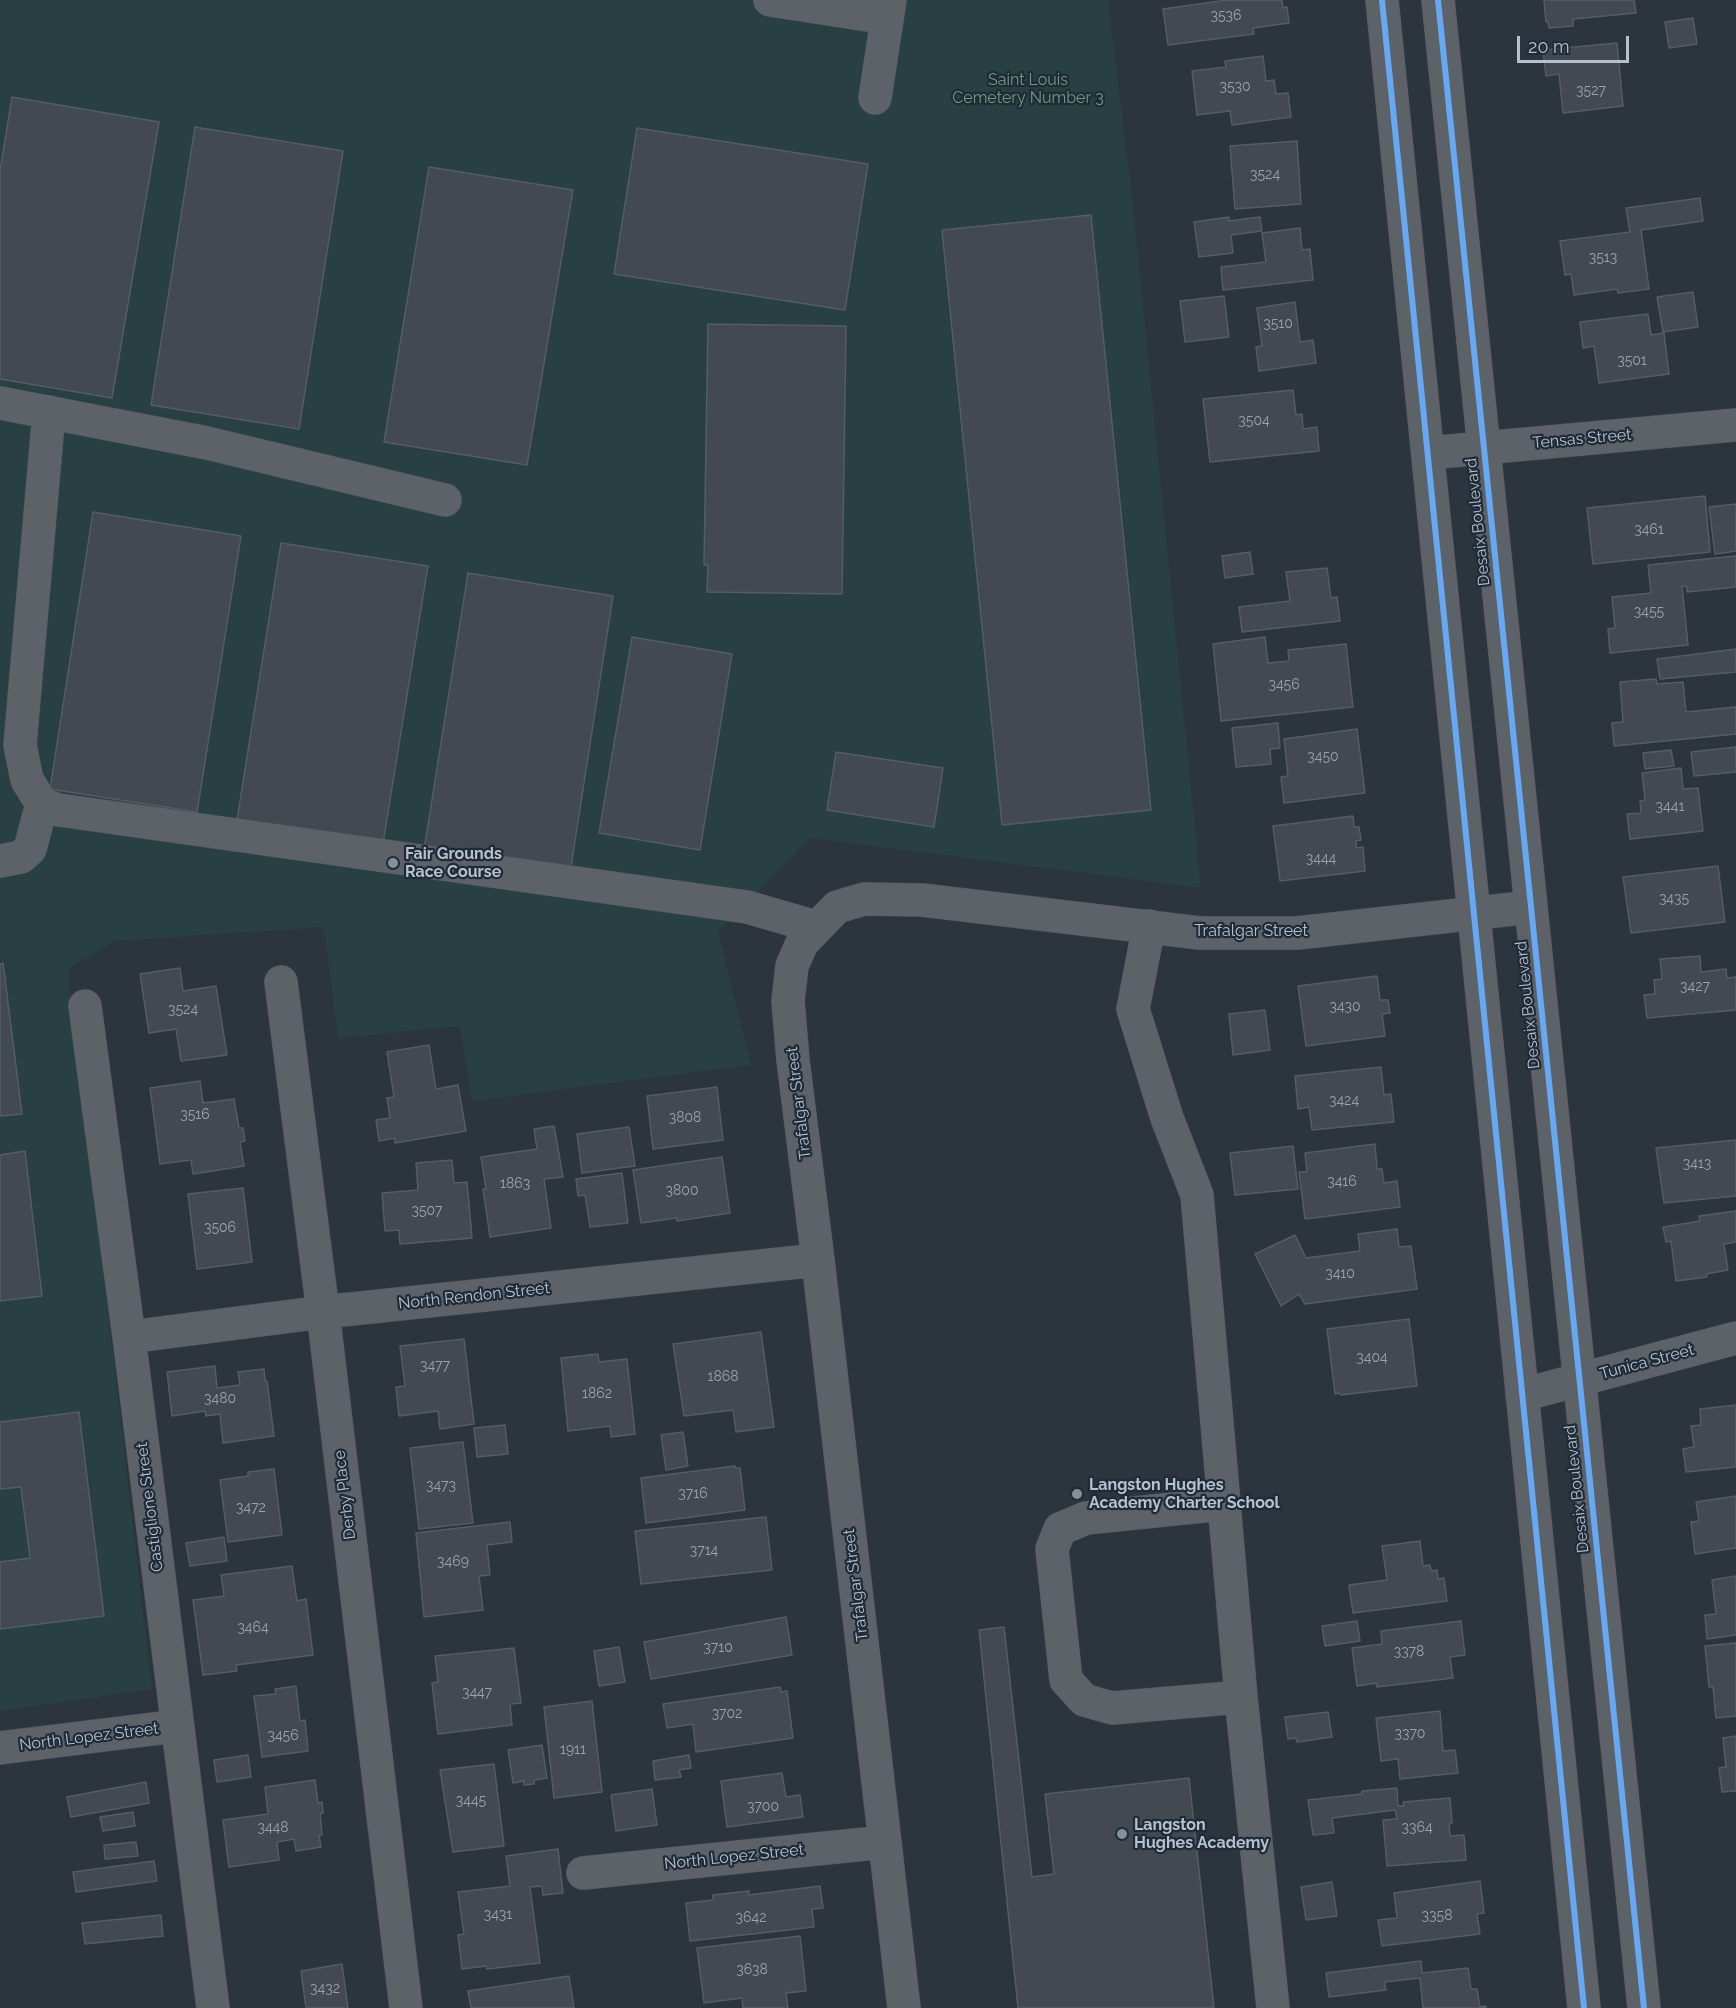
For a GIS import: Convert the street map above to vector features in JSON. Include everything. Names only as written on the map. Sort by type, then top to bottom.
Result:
[{"type":"street","points":[[770,0],[889,9],[875,98]]},
{"type":"street","points":[[1382,0],[1584,2008]]},
{"type":"street","name":"Desaix Boulevard","points":[[1438,0],[1644,2008]]},
{"type":"street","points":[[0,403],[207,443],[446,500]]},
{"type":"street","points":[[50,412],[20,745],[27,780],[42,804],[59,810],[747,907],[816,927]]},
{"type":"street","name":"Tensas Street","points":[[1428,453],[1736,425]]},
{"type":"street","points":[[0,861],[21,856],[30,849],[42,804]]},
{"type":"street","name":"Trafalgar Street","points":[[904,2008],[793,1060],[788,1001],[792,966],[802,943],[837,907],[864,899],[922,900],[1200,933],[1297,933],[1531,907]]},
{"type":"street","points":[[1149,926],[1133,1009],[1167,1118],[1197,1195],[1241,1697],[1273,2008]]},
{"type":"street","name":"Derby Place","points":[[281,982],[406,2008]]},
{"type":"street","name":"Castiglione Street","points":[[85,1006],[213,2008]]},
{"type":"street","name":"North Rendon Street","points":[[129,1337],[323,1312],[818,1260]]},
{"type":"street","name":"Tunica Street","points":[[1522,1395],[1736,1338]]},
{"type":"street","points":[[1223,1504],[1086,1518],[1060,1529],[1052,1549],[1066,1680],[1083,1700],[1112,1708],[1241,1697]]},
{"type":"street","name":"North Lopez Street","points":[[0,1748],[177,1726]]},
{"type":"street","name":"North Lopez Street","points":[[583,1873],[885,1842]]},
{"type":"green space","name":"Fair Grounds Race Course","points":[[0,0],[1108,0],[1132,195],[1201,888],[811,838],[718,932],[751,1065],[472,1101],[460,1026],[338,1038],[324,927],[115,941],[68,969],[152,1689],[0,1711]]},
{"type":"building","points":[[1227,0],[1282,0],[1283,8],[1287,7],[1289,23],[1253,28],[1254,34],[1168,45],[1163,9]]},
{"type":"building","points":[[1544,0],[1634,0],[1636,13],[1573,19],[1573,26],[1549,28],[1546,22]]},
{"type":"building","points":[[1693,18],[1697,44],[1669,48],[1665,22]]},
{"type":"building","points":[[1617,43],[1623,106],[1563,113],[1559,74],[1546,76],[1543,50]]},
{"type":"building","points":[[1263,56],[1266,81],[1274,80],[1276,94],[1288,93],[1291,117],[1232,125],[1230,111],[1197,115],[1192,71],[1226,67],[1225,61]]},
{"type":"building","points":[[12,97],[159,122],[112,398],[0,379],[0,171]]},
{"type":"building","points":[[195,127],[343,151],[299,429],[151,405]]},
{"type":"building","points":[[637,128],[868,164],[845,310],[614,274]]},
{"type":"building","points":[[1297,141],[1301,204],[1235,209],[1230,146]]},
{"type":"building","points":[[429,167],[573,190],[527,465],[384,442]]},
{"type":"building","points":[[1700,198],[1703,221],[1641,230],[1649,289],[1618,293],[1617,289],[1574,295],[1571,274],[1565,275],[1560,241],[1630,232],[1626,208]]},
{"type":"building","points":[[1091,215],[1151,810],[1002,825],[942,230]]},
{"type":"building","points":[[1229,217],[1229,221],[1260,217],[1262,231],[1231,235],[1233,253],[1199,257],[1194,222]]},
{"type":"building","points":[[1300,228],[1302,250],[1310,249],[1313,280],[1223,290],[1221,267],[1266,262],[1262,233]]},
{"type":"building","points":[[1693,292],[1698,327],[1663,332],[1657,297]]},
{"type":"building","points":[[1224,296],[1229,337],[1185,342],[1180,301]]},
{"type":"building","points":[[1295,302],[1300,342],[1313,340],[1316,363],[1259,371],[1256,347],[1262,346],[1257,308]]},
{"type":"building","points":[[1648,314],[1651,335],[1664,333],[1669,374],[1599,383],[1594,346],[1583,348],[1580,322]]},
{"type":"building","points":[[708,324],[846,326],[842,594],[707,592],[708,565],[704,565]]},
{"type":"building","points":[[1293,390],[1296,415],[1302,414],[1303,429],[1317,427],[1319,451],[1210,462],[1203,399]]},
{"type":"building","points":[[1705,496],[1710,552],[1593,564],[1587,508]]},
{"type":"building","points":[[1736,504],[1736,551],[1715,554],[1709,507]]},
{"type":"building","points":[[93,512],[241,536],[197,812],[50,789]]},
{"type":"building","points":[[281,543],[428,566],[383,843],[237,820]]},
{"type":"building","points":[[1250,552],[1253,574],[1225,578],[1222,556]]},
{"type":"building","points":[[1736,556],[1736,587],[1687,592],[1687,586],[1682,586],[1688,645],[1610,653],[1608,629],[1615,628],[1612,597],[1651,593],[1648,565]]},
{"type":"building","points":[[1327,568],[1331,598],[1337,597],[1340,621],[1242,632],[1239,607],[1290,601],[1286,572]]},
{"type":"building","points":[[468,573],[613,596],[570,873],[424,850]]},
{"type":"building","points":[[632,637],[732,654],[700,850],[599,833]]},
{"type":"building","points":[[1265,637],[1268,663],[1289,661],[1288,650],[1346,644],[1353,707],[1221,721],[1213,644]]},
{"type":"building","points":[[1736,649],[1736,672],[1660,679],[1657,659]]},
{"type":"building","points":[[1656,679],[1657,684],[1683,682],[1686,712],[1736,707],[1736,734],[1614,746],[1612,723],[1623,722],[1620,682]]},
{"type":"building","points":[[1278,723],[1280,748],[1270,749],[1271,764],[1236,767],[1232,728]]},
{"type":"building","points":[[1357,729],[1365,793],[1284,803],[1281,777],[1288,776],[1284,739]]},
{"type":"building","points":[[1736,747],[1736,772],[1694,776],[1691,752]]},
{"type":"building","points":[[1671,750],[1674,766],[1645,769],[1643,753]]},
{"type":"building","points":[[836,752],[943,768],[934,827],[827,810]]},
{"type":"building","points":[[1681,768],[1683,789],[1698,788],[1703,831],[1630,839],[1627,814],[1641,813],[1640,801],[1645,800],[1642,773]]},
{"type":"building","points":[[1353,816],[1354,827],[1359,827],[1361,840],[1356,841],[1356,848],[1363,847],[1365,871],[1280,881],[1273,826]]},
{"type":"building","points":[[1718,866],[1725,922],[1631,933],[1623,877]]},
{"type":"building","points":[[1700,956],[1701,972],[1726,969],[1727,978],[1736,977],[1736,1010],[1647,1018],[1644,995],[1655,994],[1654,980],[1662,979],[1660,959]]},
{"type":"building","points":[[3,963],[22,1114],[0,1116],[0,964]]},
{"type":"building","points":[[180,968],[183,991],[216,986],[227,1055],[181,1061],[176,1029],[149,1033],[140,974]]},
{"type":"building","points":[[1377,976],[1380,1000],[1388,1000],[1390,1013],[1382,1014],[1385,1036],[1306,1046],[1298,986]]},
{"type":"building","points":[[1265,1010],[1270,1050],[1233,1055],[1229,1014]]},
{"type":"building","points":[[429,1045],[436,1089],[458,1085],[466,1131],[395,1143],[395,1138],[379,1141],[376,1120],[390,1118],[387,1098],[394,1097],[387,1052]]},
{"type":"building","points":[[1381,1067],[1384,1095],[1391,1094],[1394,1122],[1312,1130],[1309,1107],[1298,1109],[1295,1076]]},
{"type":"building","points":[[200,1081],[203,1103],[234,1099],[239,1128],[243,1128],[245,1141],[240,1142],[244,1166],[193,1174],[191,1160],[160,1164],[150,1088]]},
{"type":"building","points":[[717,1087],[723,1140],[653,1149],[647,1096]]},
{"type":"building","points":[[554,1126],[563,1177],[544,1179],[551,1228],[490,1237],[481,1157],[537,1149],[534,1129]]},
{"type":"building","points":[[629,1127],[635,1166],[582,1173],[577,1134]]},
{"type":"building","points":[[1736,1140],[1736,1196],[1664,1203],[1656,1148]]},
{"type":"building","points":[[1375,1144],[1377,1169],[1382,1169],[1384,1183],[1397,1181],[1400,1207],[1305,1219],[1299,1172],[1307,1172],[1305,1153]]},
{"type":"building","points":[[1293,1146],[1298,1189],[1235,1195],[1230,1153]]},
{"type":"building","points":[[25,1151],[42,1296],[0,1301],[0,1155]]},
{"type":"building","points":[[722,1157],[730,1213],[677,1221],[677,1218],[641,1223],[633,1170]]},
{"type":"building","points":[[452,1160],[454,1183],[467,1182],[472,1238],[400,1244],[399,1230],[385,1231],[382,1193],[418,1190],[416,1163]]},
{"type":"building","points":[[622,1173],[628,1223],[590,1227],[585,1195],[578,1196],[576,1179]]},
{"type":"building","points":[[243,1188],[252,1262],[197,1269],[188,1194]]},
{"type":"building","points":[[1736,1211],[1736,1242],[1724,1244],[1728,1270],[1706,1274],[1707,1277],[1676,1281],[1671,1241],[1666,1242],[1663,1227],[1700,1221],[1699,1216]]},
{"type":"building","points":[[1397,1229],[1399,1247],[1411,1246],[1417,1289],[1305,1304],[1299,1294],[1281,1306],[1255,1254],[1295,1235],[1306,1258],[1360,1251],[1358,1234]]},
{"type":"building","points":[[1409,1319],[1417,1386],[1335,1394],[1327,1329]]},
{"type":"building","points":[[761,1332],[774,1427],[736,1432],[733,1410],[684,1416],[673,1344]]},
{"type":"building","points":[[464,1339],[474,1424],[440,1429],[438,1411],[399,1416],[396,1387],[405,1386],[400,1346]]},
{"type":"building","points":[[598,1354],[599,1362],[627,1359],[635,1434],[611,1437],[610,1426],[568,1431],[561,1358]]},
{"type":"building","points":[[215,1366],[217,1388],[240,1385],[238,1372],[264,1369],[274,1436],[223,1443],[220,1414],[206,1416],[205,1411],[172,1416],[167,1372]]},
{"type":"building","points":[[1736,1405],[1736,1467],[1686,1472],[1683,1449],[1694,1447],[1691,1426],[1701,1425],[1700,1409]]},
{"type":"building","points":[[79,1412],[104,1616],[0,1629],[0,1562],[30,1558],[21,1487],[0,1489],[0,1422]]},
{"type":"building","points":[[505,1425],[508,1454],[477,1457],[474,1428]]},
{"type":"building","points":[[683,1432],[688,1466],[666,1470],[661,1435]]},
{"type":"building","points":[[463,1442],[473,1523],[419,1529],[410,1448]]},
{"type":"building","points":[[735,1466],[735,1468],[740,1468],[745,1510],[646,1523],[641,1478]]},
{"type":"building","points":[[274,1469],[282,1535],[228,1542],[220,1480],[248,1476],[248,1472]]},
{"type":"building","points":[[1736,1496],[1736,1548],[1695,1554],[1691,1522],[1699,1521],[1696,1502]]},
{"type":"building","points":[[766,1517],[772,1570],[641,1584],[635,1531]]},
{"type":"building","points":[[510,1522],[512,1542],[487,1545],[490,1575],[479,1576],[483,1610],[424,1617],[416,1533]]},
{"type":"building","points":[[224,1537],[227,1561],[190,1566],[186,1543]]},
{"type":"building","points":[[1420,1541],[1423,1566],[1430,1565],[1431,1571],[1437,1570],[1438,1579],[1444,1578],[1447,1601],[1353,1613],[1349,1585],[1387,1580],[1382,1546]]},
{"type":"building","points":[[292,1566],[297,1601],[306,1599],[313,1655],[236,1665],[237,1671],[203,1675],[193,1600],[224,1596],[221,1575]]},
{"type":"building","points":[[1736,1576],[1736,1635],[1707,1639],[1705,1615],[1716,1614],[1712,1580]]},
{"type":"building","points":[[786,1617],[792,1655],[651,1679],[644,1642]]},
{"type":"building","points":[[1357,1621],[1360,1641],[1325,1646],[1322,1626]]},
{"type":"building","points":[[1461,1621],[1465,1655],[1450,1657],[1453,1678],[1377,1687],[1376,1683],[1357,1686],[1352,1648],[1382,1644],[1381,1631]]},
{"type":"building","name":"Langston Hughes Academy","points":[[1004,1627],[1032,1877],[1054,1874],[1045,1794],[1189,1778],[1214,2008],[1018,2008],[979,1630]]},
{"type":"building","points":[[1736,1643],[1736,1716],[1716,1718],[1713,1687],[1709,1687],[1705,1646]]},
{"type":"building","points":[[619,1647],[625,1682],[599,1686],[594,1651]]},
{"type":"building","points":[[514,1648],[521,1703],[510,1704],[512,1725],[438,1734],[432,1683],[438,1682],[435,1656]]},
{"type":"building","points":[[296,1686],[300,1721],[305,1720],[308,1751],[262,1757],[254,1696],[276,1694],[275,1689]]},
{"type":"building","points":[[780,1687],[781,1692],[787,1691],[793,1738],[696,1752],[693,1724],[667,1728],[663,1704]]},
{"type":"building","points":[[592,1701],[602,1792],[554,1798],[544,1707]]},
{"type":"building","points":[[1440,1711],[1443,1751],[1455,1750],[1458,1773],[1400,1779],[1398,1759],[1381,1761],[1376,1718]]},
{"type":"building","points":[[1328,1712],[1332,1737],[1297,1742],[1296,1738],[1288,1739],[1285,1717]]},
{"type":"building","points":[[1736,1736],[1736,1791],[1722,1792],[1719,1768],[1726,1767],[1723,1738]]},
{"type":"building","points":[[542,1745],[547,1778],[534,1780],[534,1784],[524,1785],[524,1781],[513,1783],[508,1750]]},
{"type":"building","points":[[248,1755],[251,1777],[217,1782],[214,1760]]},
{"type":"building","points":[[689,1755],[691,1768],[679,1770],[681,1777],[655,1780],[653,1761]]},
{"type":"building","points":[[494,1764],[504,1846],[453,1852],[440,1770]]},
{"type":"building","points":[[782,1773],[786,1797],[800,1795],[803,1817],[727,1827],[721,1781]]},
{"type":"building","points":[[315,1780],[318,1803],[322,1802],[323,1813],[320,1814],[321,1847],[296,1851],[294,1839],[277,1842],[279,1860],[229,1867],[223,1820],[268,1814],[265,1787]]},
{"type":"building","points":[[146,1782],[149,1803],[71,1817],[67,1797]]},
{"type":"building","points":[[1397,1788],[1398,1806],[1404,1806],[1403,1802],[1450,1798],[1452,1823],[1449,1824],[1450,1836],[1464,1835],[1466,1860],[1387,1866],[1383,1820],[1397,1819],[1395,1810],[1332,1818],[1334,1833],[1313,1835],[1308,1800]]},
{"type":"building","points":[[652,1789],[657,1825],[616,1831],[611,1795]]},
{"type":"building","points":[[133,1812],[135,1826],[103,1831],[100,1817]]},
{"type":"building","points":[[136,1842],[138,1856],[105,1859],[104,1845]]},
{"type":"building","points":[[558,1849],[563,1893],[543,1895],[542,1886],[530,1887],[540,1963],[487,1969],[486,1966],[462,1969],[458,1935],[464,1934],[458,1892],[510,1886],[506,1856]]},
{"type":"building","points":[[154,1861],[157,1881],[76,1892],[73,1872]]},
{"type":"building","points":[[1480,1881],[1484,1913],[1477,1914],[1480,1934],[1382,1946],[1378,1920],[1397,1918],[1394,1893]]},
{"type":"building","points":[[1332,1882],[1337,1916],[1306,1920],[1301,1887]]},
{"type":"building","points":[[820,1886],[823,1908],[812,1909],[814,1927],[690,1941],[686,1903],[713,1900],[713,1895],[749,1891],[749,1895]]},
{"type":"building","points":[[161,1915],[163,1936],[85,1944],[82,1923]]},
{"type":"building","points":[[800,1936],[806,1991],[786,1993],[788,2008],[743,2008],[742,1998],[704,2003],[697,1948]]},
{"type":"building","points":[[1421,1961],[1422,1973],[1468,1968],[1471,1989],[1477,1989],[1480,2007],[1486,2006],[1486,2008],[1423,2008],[1420,1978],[1384,1982],[1386,1990],[1329,1997],[1326,1973]]},
{"type":"building","points":[[342,1964],[348,2008],[306,2008],[301,1971]]},
{"type":"building","points":[[569,1976],[574,2008],[471,2008],[468,1991]]},
{"type":"cycle path","points":[[1382,0],[1584,2008]]},
{"type":"cycle path","points":[[1438,0],[1644,2008]]},
{"type":"place","name":"Fair Grounds Race Course","points":[[393,863]]},
{"type":"place","name":"Langston Hughes Academy Charter School","points":[[1077,1494]]},
{"type":"place","name":"Langston Hughes Academy","points":[[1122,1834]]},
{"type":"park label","name":"Saint Louis Cemetery Number 3","points":[[1028,89]]}]
